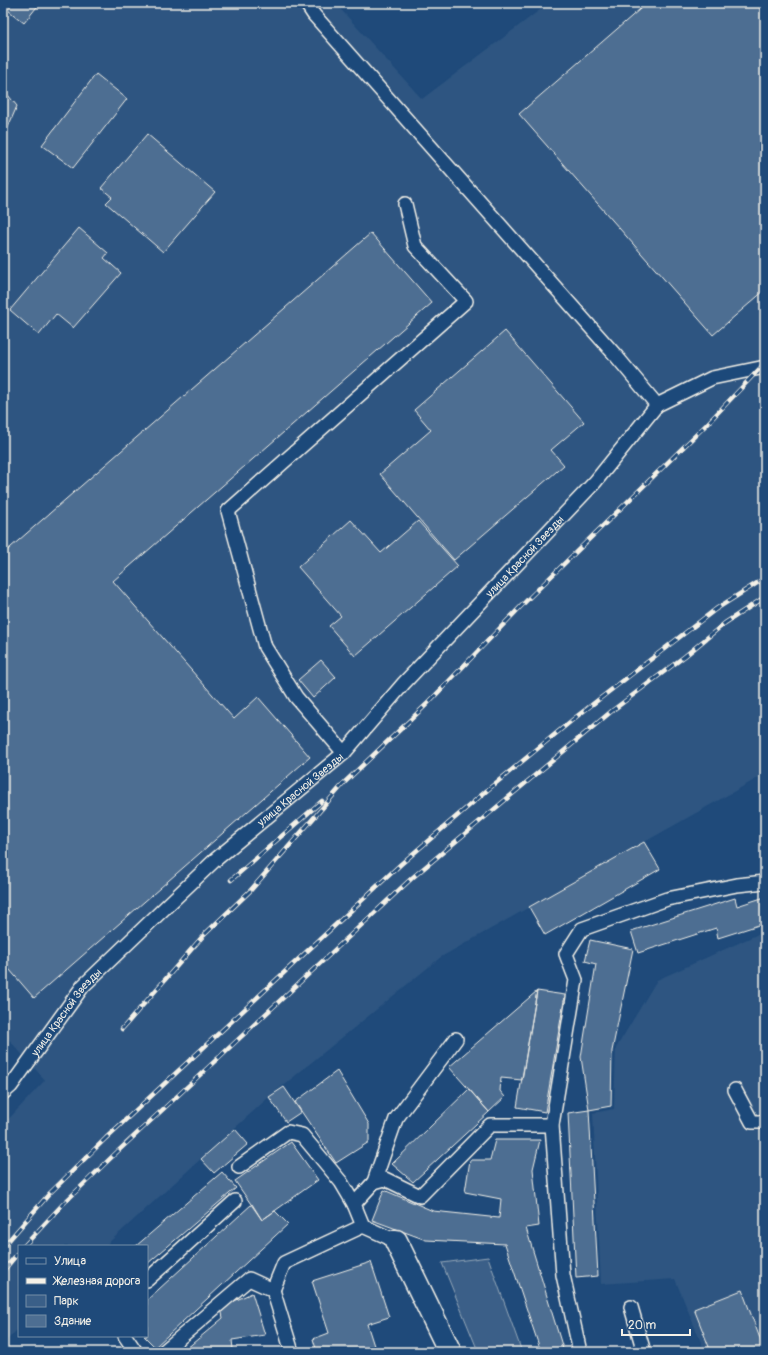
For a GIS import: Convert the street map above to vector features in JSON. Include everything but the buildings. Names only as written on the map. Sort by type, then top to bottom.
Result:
[{"type":"street","points":[[396,1241],[450,1352]]},
{"type":"lane","points":[[306,3],[314,15],[617,357],[657,405],[712,378],[765,367]]},
{"type":"lane","points":[[344,753],[296,697],[265,647],[228,511],[466,301],[415,246],[405,204]]},
{"type":"lane","name":"улица Красной Звезды","points":[[3,1093],[11,1086],[83,986],[215,860],[344,753],[404,683],[595,482],[657,405]]},
{"type":"lane","points":[[580,1352],[562,1275],[552,1125],[576,980],[566,954],[582,929],[667,899],[737,885],[765,882]]},
{"type":"lane","points":[[354,1204],[374,1182],[396,1119],[456,1039]]},
{"type":"lane","points":[[735,1090],[752,1122],[765,1122]]},
{"type":"lane","points":[[374,1182],[385,1179],[420,1196],[490,1125],[552,1125]]},
{"type":"lane","points":[[239,1167],[288,1132],[302,1135],[341,1182],[354,1204],[363,1226],[396,1241]]},
{"type":"lane","points":[[148,1279],[235,1201]]},
{"type":"lane","points":[[292,1352],[273,1290],[284,1263],[363,1226]]},
{"type":"lane","points":[[163,1352],[249,1279],[273,1290]]},
{"type":"lane","points":[[631,1307],[644,1352]]},
{"type":"lane","points":[[126,1337],[136,1352]]},
{"type":"shaded area","points":[[3,3],[335,3],[422,99],[549,3],[765,3],[765,774],[441,957],[269,1097],[106,1245],[18,1245],[18,1329],[3,1344],[3,1125],[45,1080],[3,1033],[3,139],[17,106],[3,89]]},
{"type":"shaded area","points":[[765,931],[765,1352],[705,1352],[675,1279],[601,1284],[593,1113],[614,1109],[616,1048],[657,980]]},
{"type":"green space","points":[[488,1257],[522,1352],[478,1351],[442,1263]]},
{"type":"railway","points":[[122,1029],[203,936],[250,891],[345,782],[427,704],[529,598],[706,425],[765,363]]},
{"type":"railway","points":[[3,1247],[50,1193],[106,1138],[401,864],[576,717],[716,609],[765,578]]},
{"type":"railway","points":[[25,1245],[63,1204],[117,1152],[412,878],[613,710],[685,656],[725,623],[765,597]]},
{"type":"railway","points":[[231,880],[322,801]]},
{"type":"railway","points":[[3,1271],[18,1253]]}]
